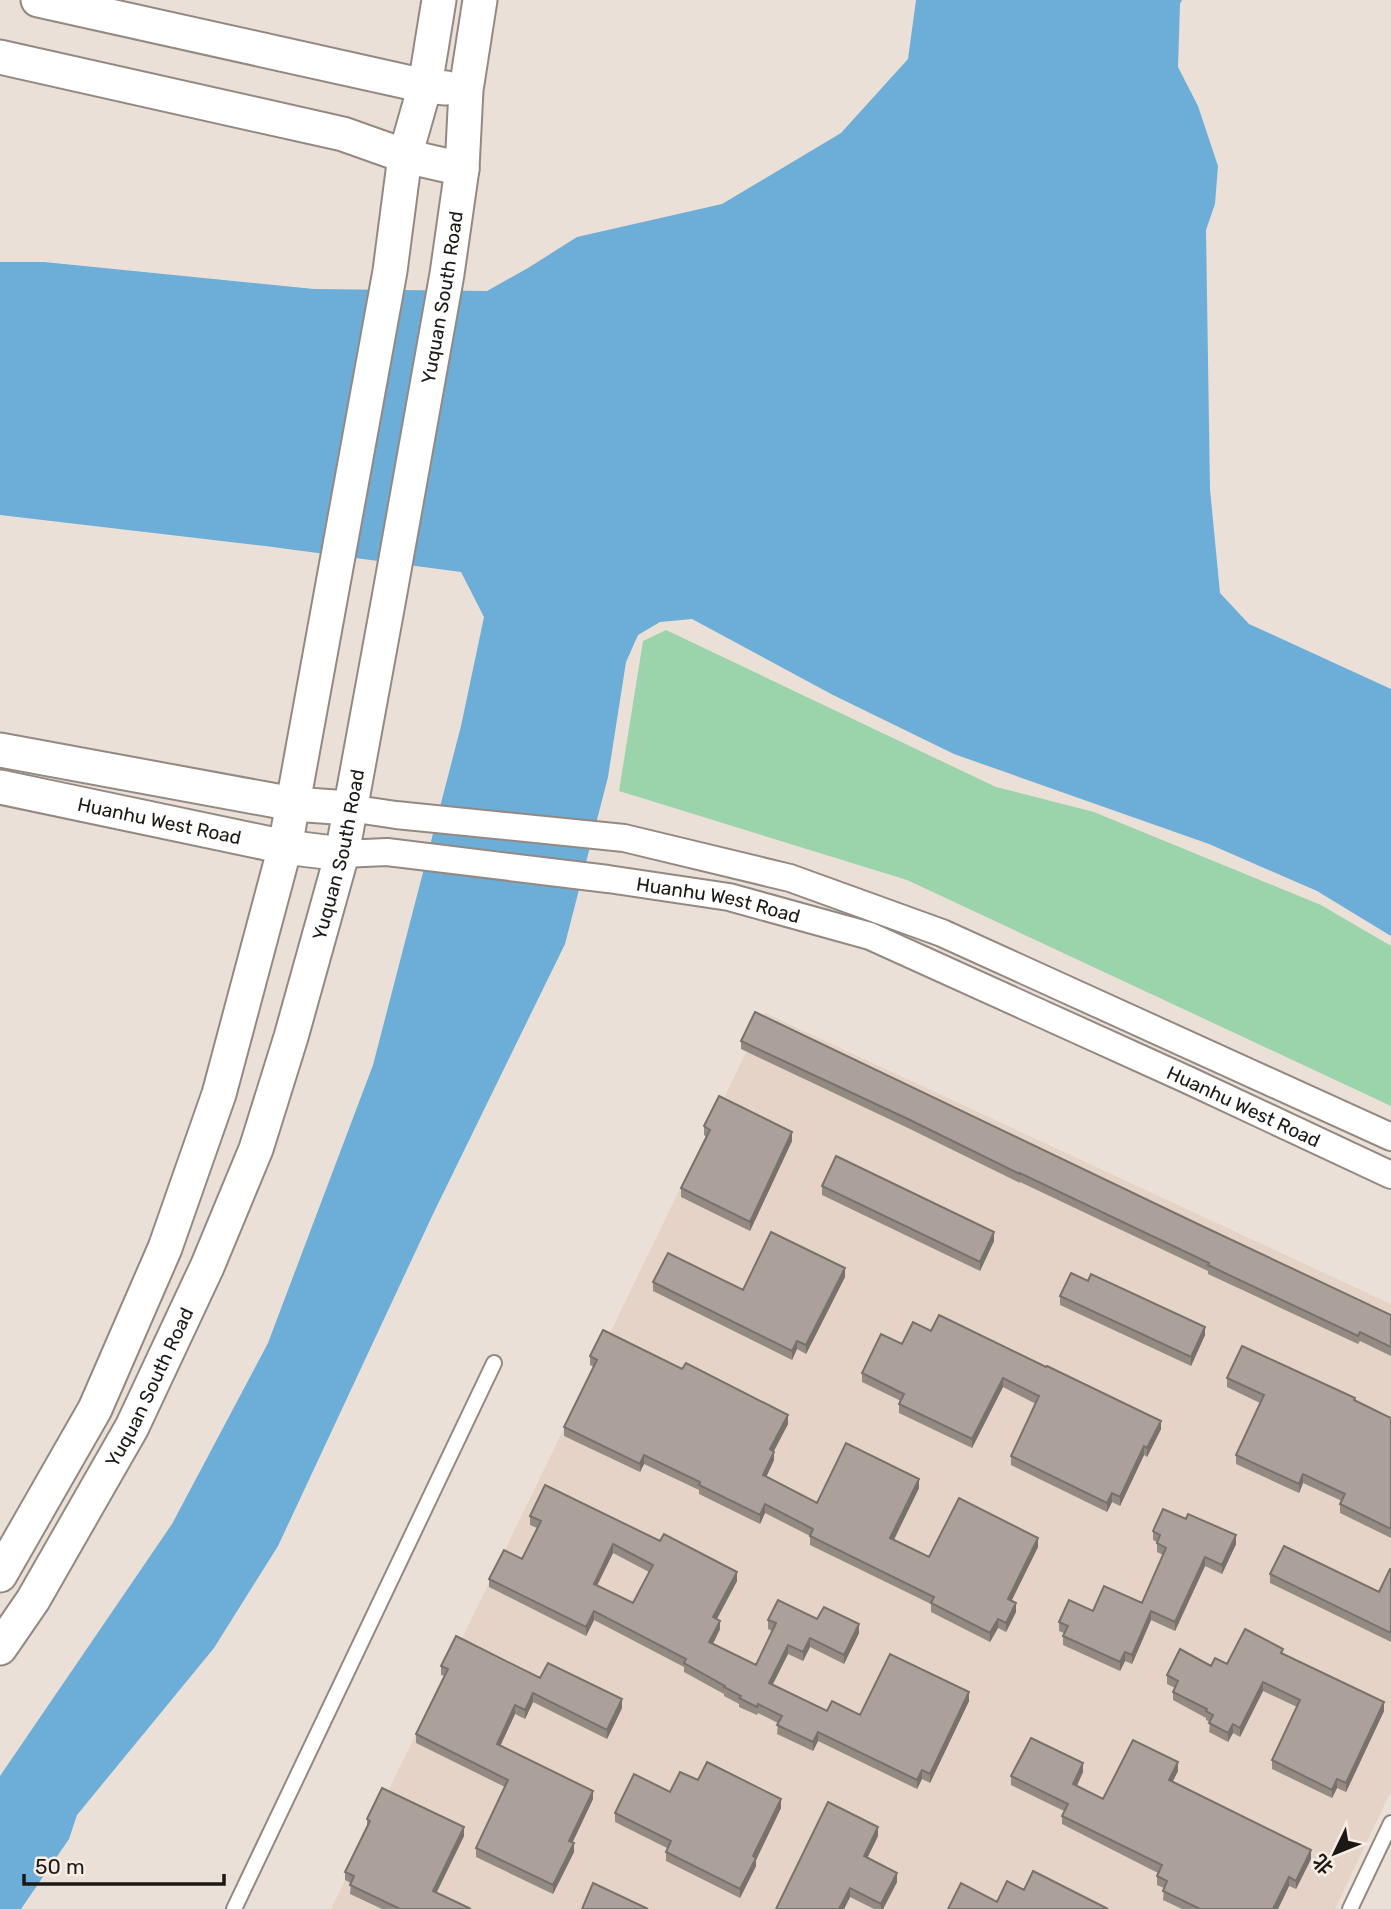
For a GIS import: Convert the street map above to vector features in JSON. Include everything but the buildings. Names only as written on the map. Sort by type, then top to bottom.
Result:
[{"type":"street","points":[[38,0],[425,86],[466,90]]},
{"type":"street","name":"Yuquan South Road","points":[[0,1575],[95,1409],[165,1248],[219,1094],[285,847],[390,271],[405,156],[425,86],[439,0]]},
{"type":"street","name":"Yuquan South Road","points":[[0,1648],[33,1600],[132,1427],[207,1267],[256,1149],[291,1037],[342,854],[389,598],[463,169],[466,90],[480,0]]},
{"type":"street","points":[[0,57],[343,134],[405,156],[463,169]]},
{"type":"street","name":"Huanhu West Road","points":[[0,750],[293,804],[624,838],[790,878],[942,933],[1391,1137]]},
{"type":"street","name":"Huanhu West Road","points":[[0,787],[285,847],[342,854],[387,852],[729,897],[870,936],[1391,1175]]},
{"type":"lane","points":[[234,1909],[494,1363]]},
{"type":"lane","points":[[1350,1909],[1391,1823]]},
{"type":"shaded area","points":[[765,1013],[1391,1304],[1391,1791],[1335,1909],[331,1909]]},
{"type":"green space","points":[[666,630],[996,787],[1094,812],[1321,905],[1391,946],[1391,1106],[907,880],[619,791],[643,641]]},
{"type":"water","points":[[916,0],[1182,0],[1178,67],[1198,106],[1218,166],[1215,204],[1206,230],[1210,489],[1220,593],[1249,624],[1391,689],[1391,936],[1317,891],[1209,844],[954,754],[833,695],[692,619],[660,622],[638,635],[626,662],[608,777],[565,944],[434,1212],[278,1546],[214,1648],[77,1815],[69,1839],[21,1909],[0,1909],[0,1776],[172,1524],[268,1343],[373,1065],[461,726],[484,617],[461,572],[0,515],[0,262],[44,262],[314,289],[487,291],[577,237],[722,204],[841,133],[908,59]]}]
